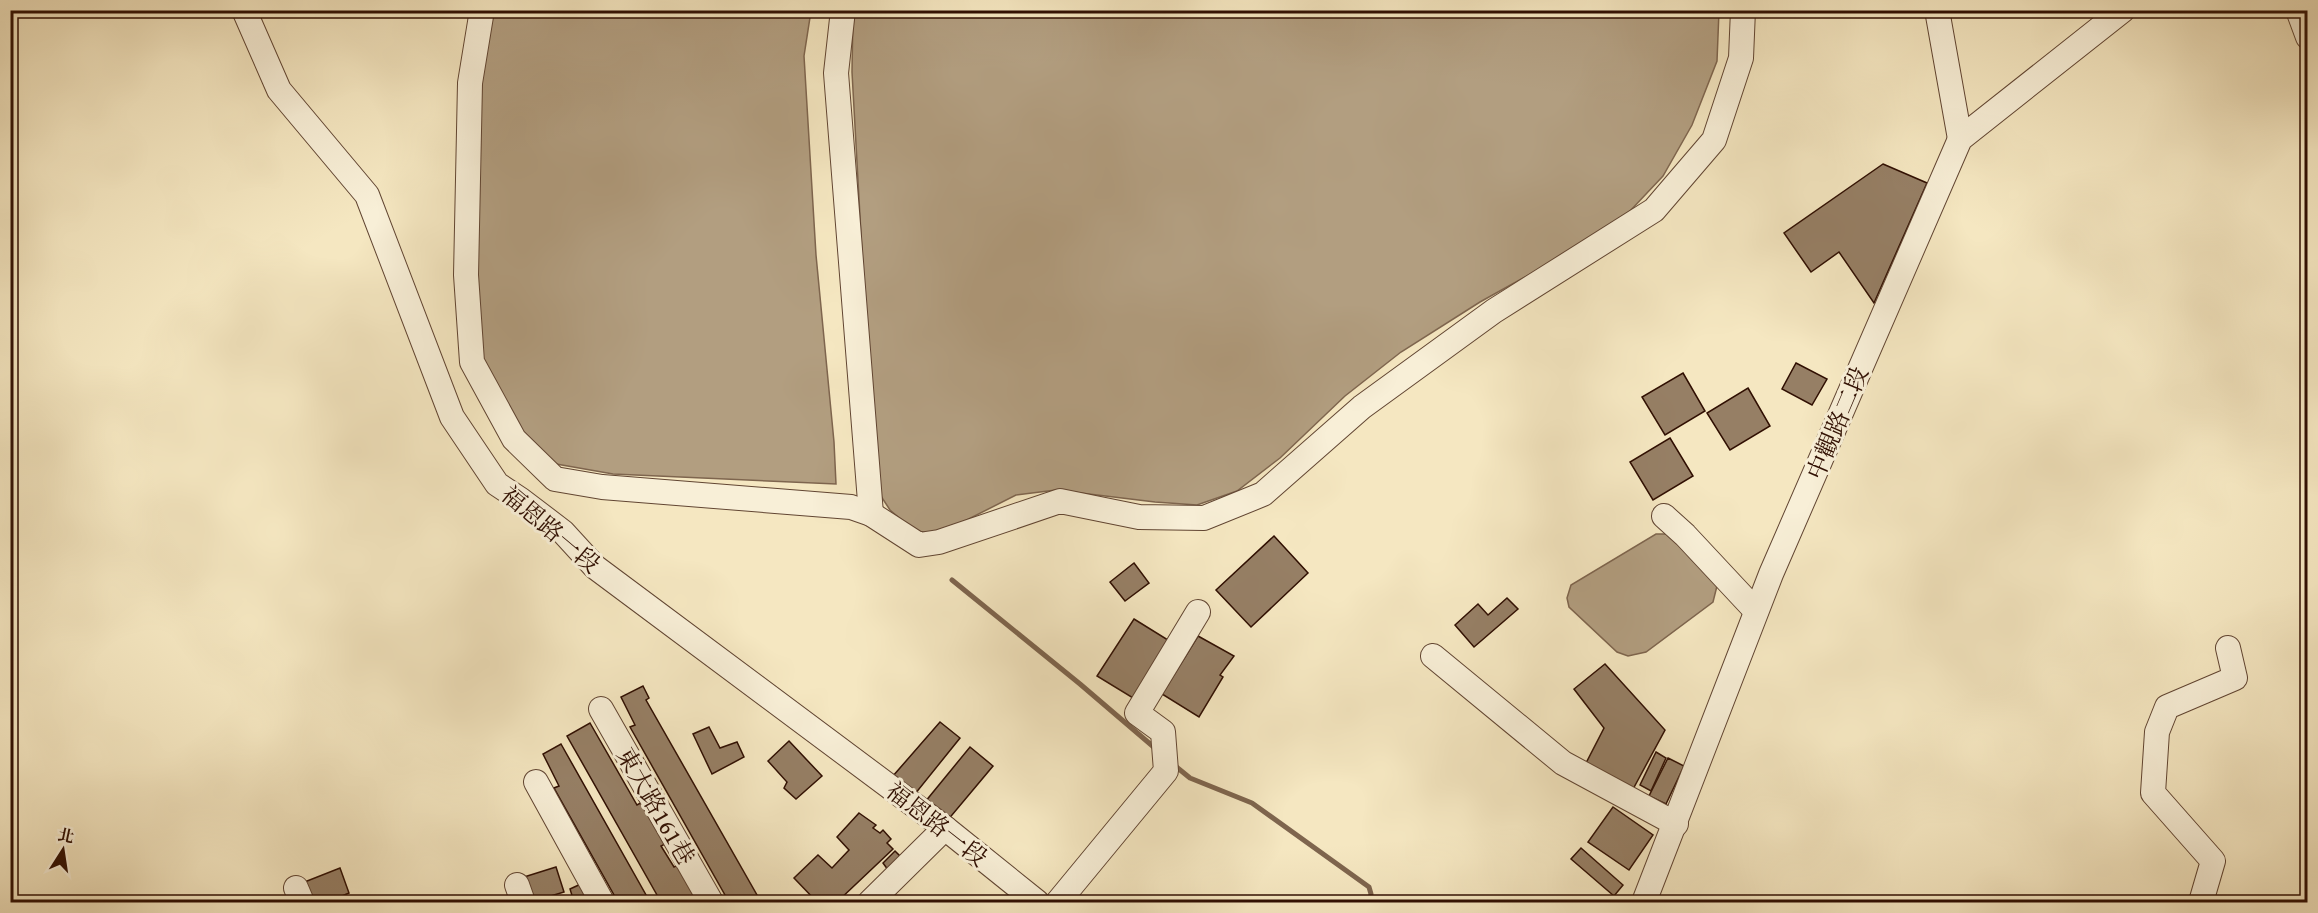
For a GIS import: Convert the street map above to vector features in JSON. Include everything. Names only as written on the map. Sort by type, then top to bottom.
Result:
[{"type":"street","name":"福恩路一段","points":[[244,10],[279,90],[367,195],[452,417],[497,484],[563,532],[595,567],[945,828],[1037,903]]},
{"type":"street","points":[[482,10],[470,83],[466,275],[472,362],[514,440],[555,479],[602,487],[851,507],[871,514],[919,545],[939,542],[1060,501],[1139,517],[1204,518],[1263,494],[1362,407],[1494,311],[1654,210],[1714,140],[1741,58],[1743,10]]},
{"type":"street","points":[[843,10],[836,73],[871,514]]},
{"type":"street","points":[[1937,10],[1960,139]]},
{"type":"street","name":"中觀路二段","points":[[1644,903],[1756,612],[1960,139],[2123,10]]},
{"type":"street","points":[[2298,10],[2307,37]]},
{"type":"street","points":[[545,519],[555,479]]},
{"type":"street","points":[[1664,516],[1685,535],[1756,612]]},
{"type":"street","points":[[1058,903],[1166,771],[1163,732],[1137,712],[1198,612]]},
{"type":"street","points":[[2200,903],[2214,861],[2153,792],[2157,732],[2167,707],[2235,678],[2228,648]]},
{"type":"street","points":[[1433,656],[1563,763],[1676,824]]},
{"type":"street","name":"東大路161巷","points":[[601,709],[711,903]]},
{"type":"street","points":[[536,782],[602,903]]},
{"type":"street","points":[[870,903],[945,828]]},
{"type":"shaded area","points":[[482,11],[811,11],[804,56],[816,255],[836,484],[613,474],[545,462],[479,375],[469,112]]},
{"type":"shaded area","points":[[853,11],[1719,11],[1717,61],[1692,125],[1663,176],[1630,211],[1568,253],[1480,302],[1401,352],[1345,396],[1280,458],[1237,491],[1197,505],[1056,490],[1016,495],[943,532],[916,532],[890,510],[875,487],[852,72]]},
{"type":"shaded area","points":[[1656,534],[1673,534],[1717,586],[1713,602],[1646,652],[1628,656],[1617,652],[1569,607],[1567,598],[1571,585]]},
{"type":"building","points":[[1883,164],[1927,183],[1874,303],[1839,252],[1811,272],[1784,233]]},
{"type":"building","points":[[1796,363],[1827,379],[1812,405],[1782,389]]},
{"type":"building","points":[[1683,373],[1705,411],[1665,435],[1642,397]]},
{"type":"building","points":[[1748,388],[1770,426],[1730,450],[1707,413]]},
{"type":"building","points":[[1670,438],[1693,476],[1653,500],[1630,462]]},
{"type":"building","points":[[1274,536],[1308,573],[1251,627],[1216,590]]},
{"type":"building","points":[[1134,563],[1149,583],[1125,601],[1110,582]]},
{"type":"building","points":[[1507,598],[1518,609],[1474,647],[1455,625],[1478,604],[1488,615]]},
{"type":"building","points":[[1134,619],[1168,640],[1133,698],[1097,676]]},
{"type":"building","points":[[1198,636],[1234,656],[1220,675],[1223,677],[1199,717],[1162,694]]},
{"type":"building","points":[[1605,664],[1665,730],[1632,791],[1585,765],[1604,728],[1574,689]]},
{"type":"building","points":[[643,686],[649,698],[646,700],[761,902],[729,902],[630,727],[635,725],[621,697]]},
{"type":"building","points":[[940,722],[960,738],[915,794],[893,776]]},
{"type":"building","points":[[590,723],[637,805],[646,800],[669,842],[661,846],[674,867],[682,863],[704,902],[661,902],[567,736]]},
{"type":"building","points":[[709,727],[720,748],[737,742],[744,757],[712,774],[693,734]]},
{"type":"building","points":[[789,741],[822,776],[796,799],[784,788],[787,782],[768,761]]},
{"type":"building","points":[[561,744],[650,902],[618,902],[554,788],[559,786],[543,754]]},
{"type":"building","points":[[970,747],[993,766],[947,821],[925,802]]},
{"type":"building","points":[[1656,752],[1666,758],[1651,791],[1640,785]]},
{"type":"building","points":[[1668,758],[1684,766],[1666,804],[1649,796]]},
{"type":"building","points":[[1613,807],[1653,835],[1629,870],[1588,842]]},
{"type":"building","points":[[859,813],[876,825],[873,828],[880,833],[883,830],[891,839],[887,843],[893,849],[837,902],[817,902],[794,878],[818,855],[832,868],[849,850],[837,837]]},
{"type":"building","points":[[1581,848],[1623,885],[1614,896],[1571,859]]},
{"type":"building","points":[[895,851],[902,858],[888,870],[883,863]]},
{"type":"building","points":[[556,867],[564,892],[531,902],[524,877]]},
{"type":"building","points":[[340,868],[349,893],[328,902],[305,902],[302,883]]},
{"type":"building","points":[[583,883],[594,902],[574,902],[570,889]]},
{"type":"waterway","points":[[952,580],[1156,749]]},
{"type":"waterway","points":[[1174,765],[1190,778],[1252,803],[1369,887],[1371,894],[1369,902]]}]
